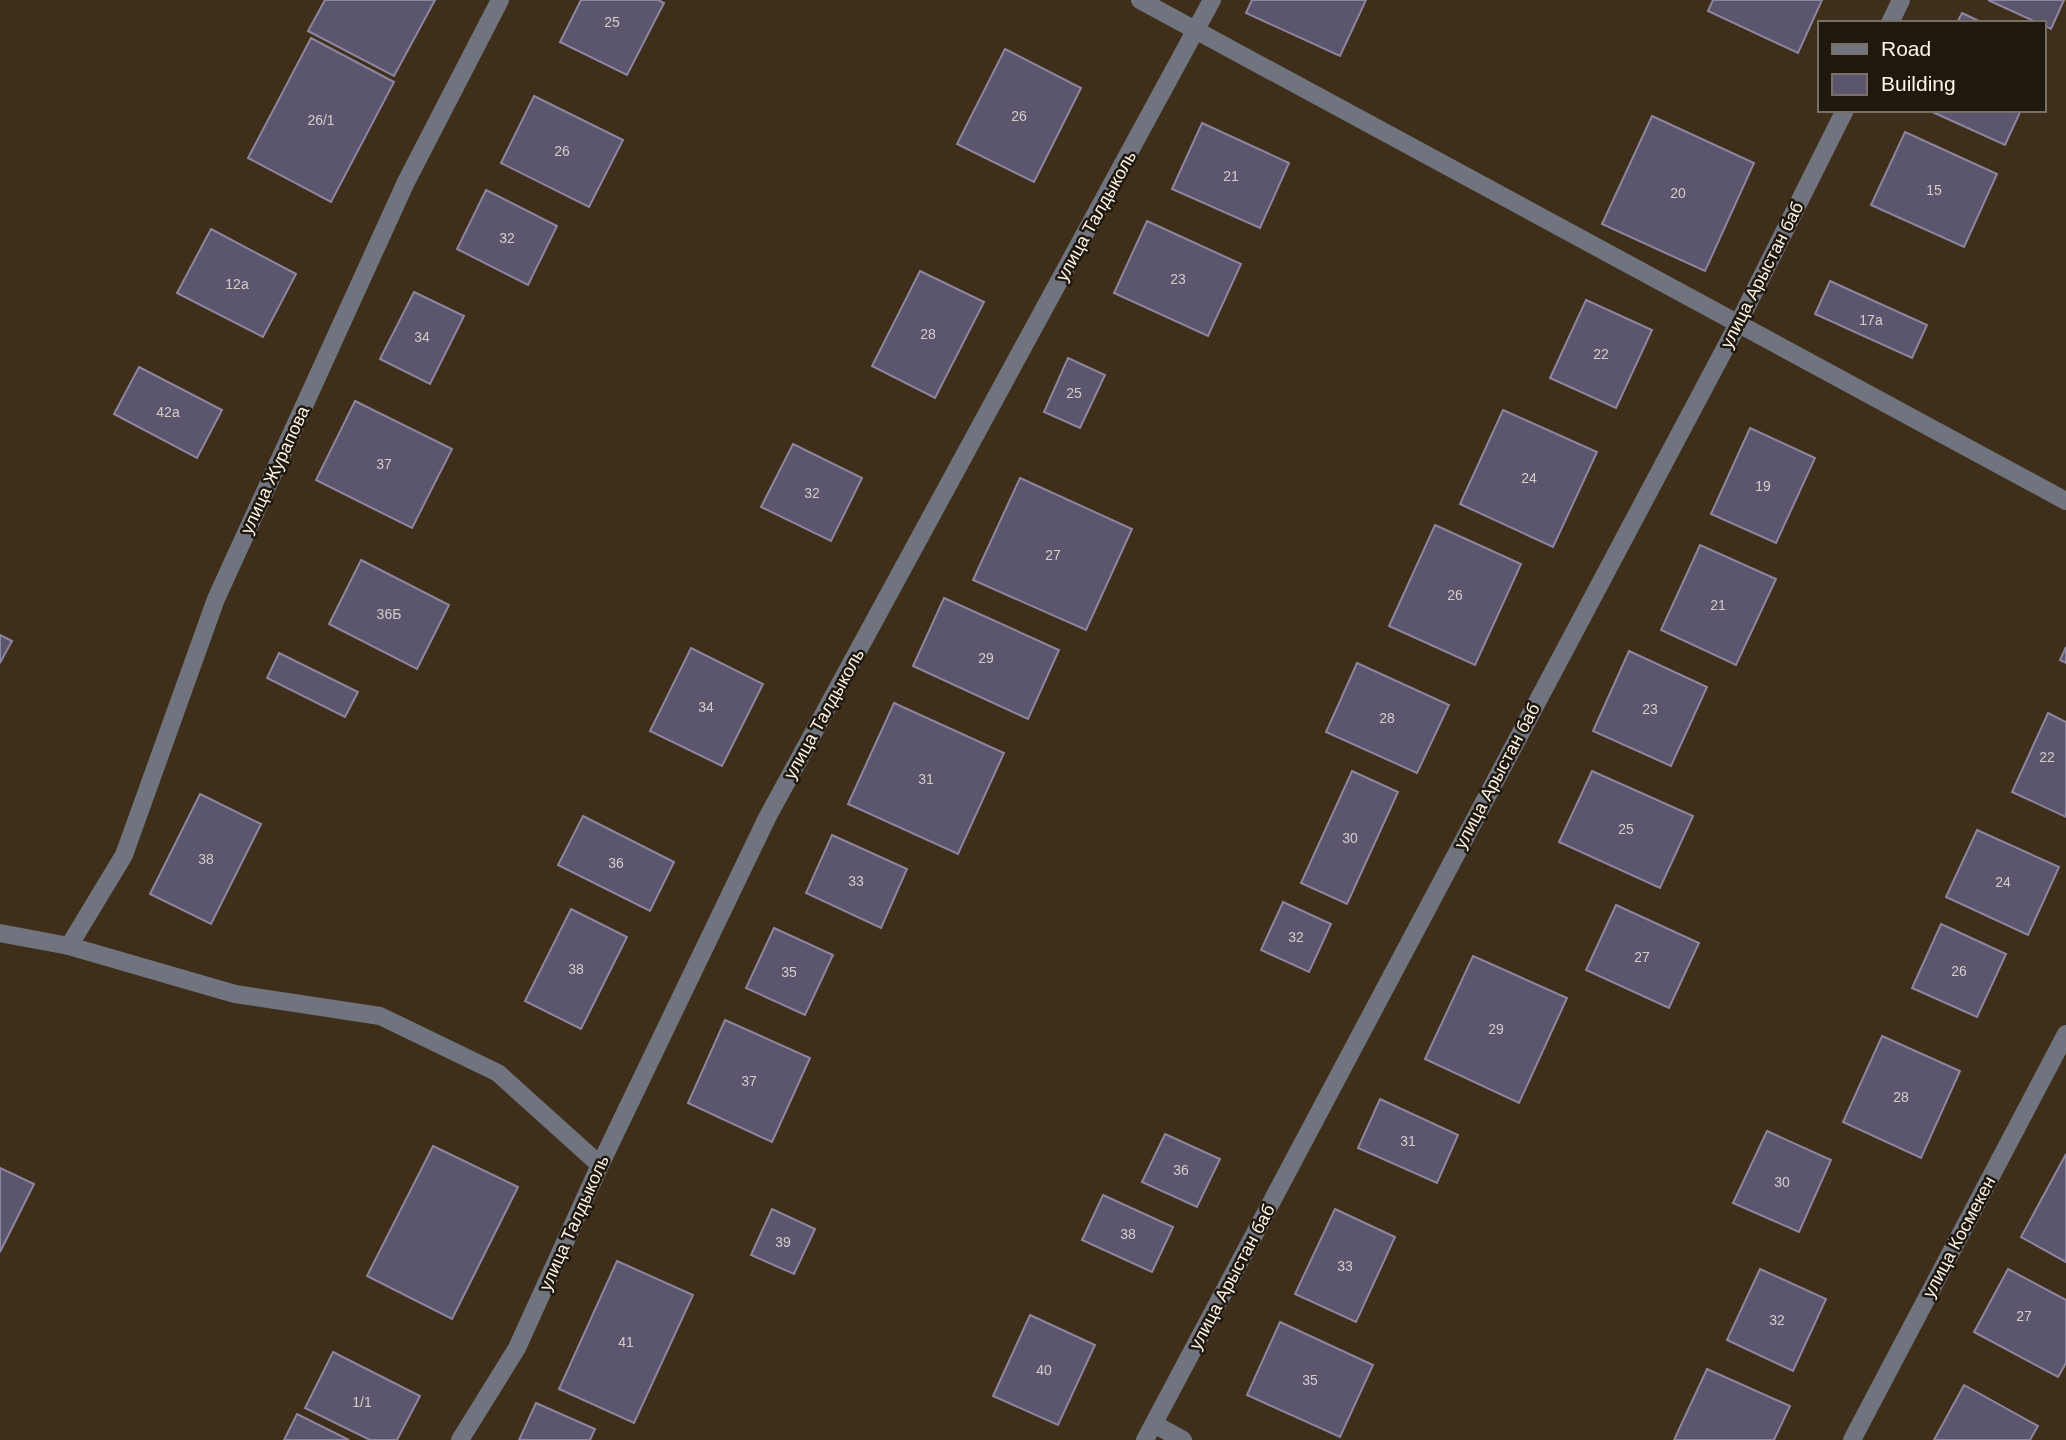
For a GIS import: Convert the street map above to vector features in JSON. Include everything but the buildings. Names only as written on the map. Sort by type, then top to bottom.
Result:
[{"type":"street","name":"улица Журапова","points":[[69,946],[124,855],[216,599],[407,182],[500,0]]},
{"type":"street","points":[[1140,0],[2066,501]]},
{"type":"street","name":"улица Талдыколь","points":[[460,1440],[517,1348],[600,1165],[766,818],[1212,0]]},
{"type":"street","points":[[1891,21],[1901,0]]},
{"type":"street","name":"улица Арыстан баб","points":[[1149,1432],[1738,324],[1844,112]]},
{"type":"street","points":[[0,933],[69,946],[235,995],[380,1016],[498,1073],[600,1165]]},
{"type":"street","name":"улица Космекен","points":[[1852,1440],[2066,1034]]},
{"type":"street","points":[[1149,1432],[1183,1440]]}]
